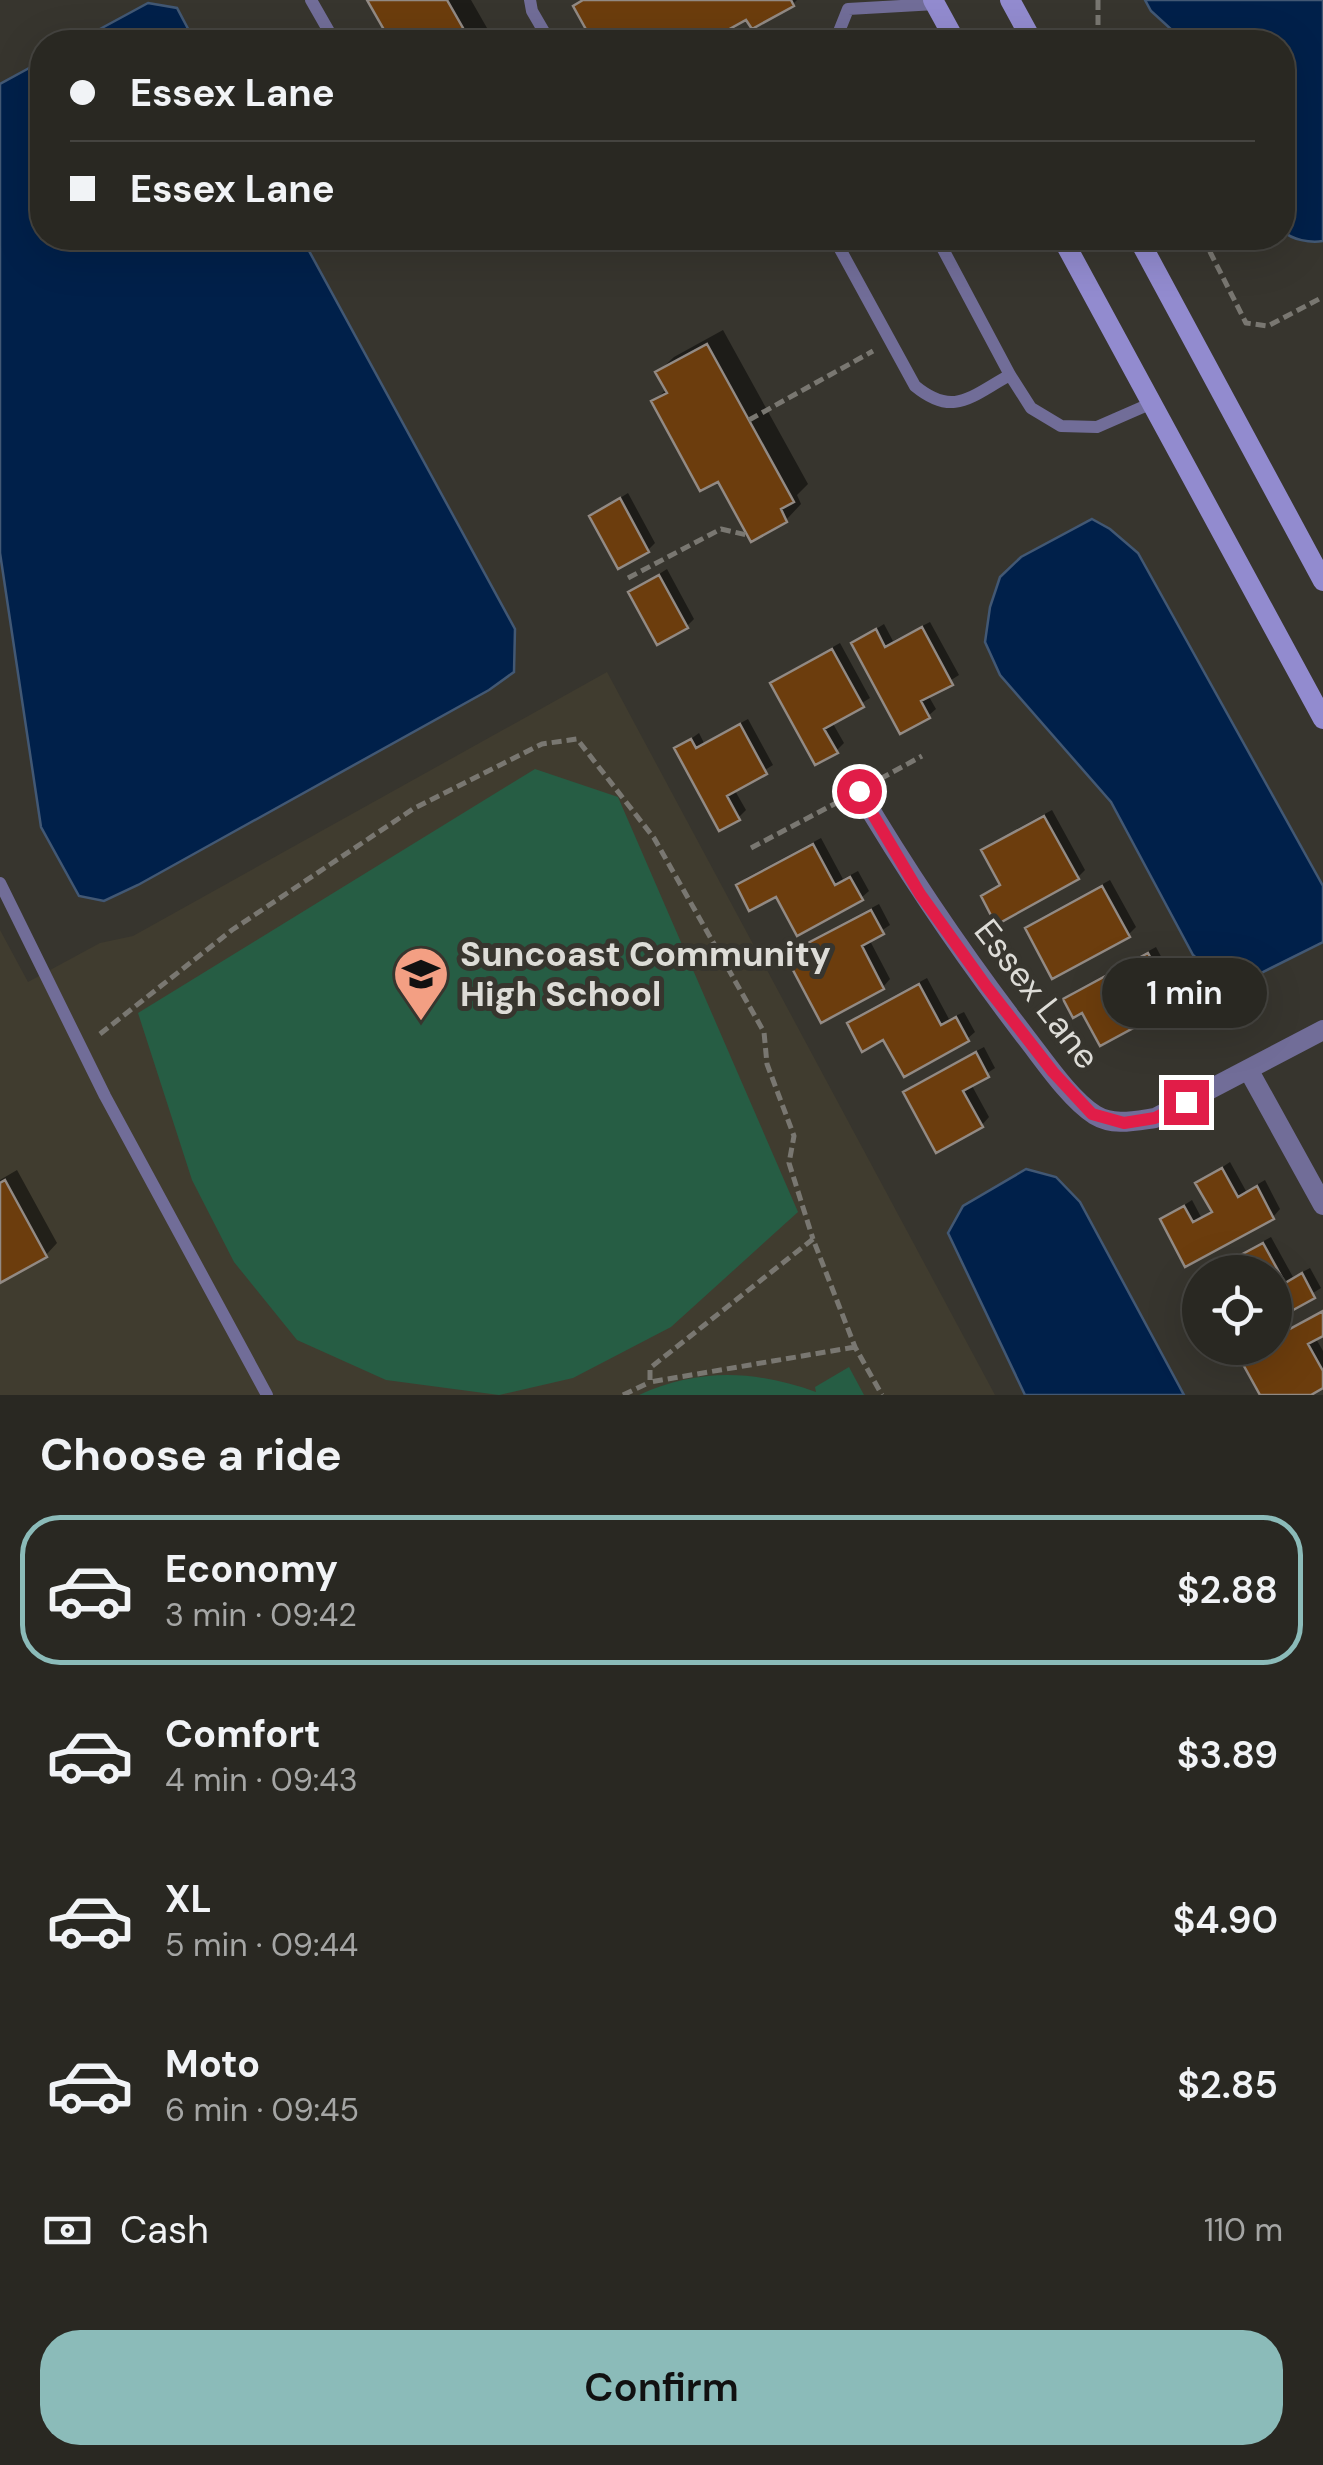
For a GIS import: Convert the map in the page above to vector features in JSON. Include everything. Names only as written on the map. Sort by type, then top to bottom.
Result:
[{"type":"street","points":[[1010,0],[1026,30]]},
{"type":"street","points":[[934,2],[949,30]]},
{"type":"street","points":[[1069,250],[1323,719]]},
{"type":"street","points":[[1144,250],[1323,580]]},
{"type":"street","name":"Essex Lane","points":[[859,791],[920,894],[1053,1072],[1092,1114],[1124,1123],[1155,1118],[1323,1030]]},
{"type":"street","points":[[1249,1071],[1323,1205]]},
{"type":"lane","points":[[311,0],[328,30]]},
{"type":"lane","points":[[530,0],[543,30]]},
{"type":"lane","points":[[839,30],[846,4],[934,2]]},
{"type":"lane","points":[[840,250],[914,386],[932,400],[952,405],[1010,375]]},
{"type":"lane","points":[[943,250],[1031,408],[1060,426],[1096,427],[1152,403]]},
{"type":"lane","points":[[0,883],[105,1096],[267,1395]]},
{"type":"path","points":[[1098,0],[1100,30]]},
{"type":"path","points":[[1209,250],[1246,323],[1268,326],[1323,298]]},
{"type":"path","points":[[749,420],[888,342]]},
{"type":"path","points":[[628,578],[721,529],[747,535]]},
{"type":"path","points":[[100,1034],[232,930],[413,809],[542,744],[577,739],[654,838],[764,1032],[767,1064],[794,1136],[790,1164],[813,1239],[855,1347],[882,1395]]},
{"type":"path","points":[[650,1382],[650,1368],[813,1239]]},
{"type":"path","points":[[623,1395],[650,1382],[855,1347]]},
{"type":"shaded area","name":"Suncoast Community High School","points":[[607,672],[995,1395],[0,1395],[0,930],[28,982],[100,943],[133,936]]},
{"type":"green space","points":[[535,769],[618,797],[798,1212],[671,1327],[573,1378],[499,1395],[386,1380],[297,1340],[234,1262],[192,1180],[138,1013]]},
{"type":"green space","points":[[849,1367],[864,1395],[639,1395],[683,1380],[727,1375],[771,1379],[816,1392],[815,1387]]},
{"type":"water","points":[[1145,0],[1323,0],[1323,241],[1295,238],[1295,30],[1172,30]]},
{"type":"water","points":[[148,3],[177,8],[189,30],[98,30]]},
{"type":"water","points":[[30,68],[30,250],[309,250],[515,629],[514,672],[489,690],[104,901],[79,896],[41,827],[0,553],[0,84]]},
{"type":"water","points":[[1092,519],[1138,553],[1323,886],[1323,942],[1253,977],[1223,982],[1193,955],[1111,802],[1000,675],[985,642],[1000,577],[1021,557]]},
{"type":"water","points":[[1026,1169],[1056,1177],[1080,1202],[1184,1395],[1025,1395],[948,1233],[963,1206]]},
{"type":"building","points":[[367,0],[447,0],[464,30],[384,30]]},
{"type":"building","points":[[583,0],[791,0],[794,6],[752,29],[746,20],[728,30],[586,30],[573,6]]},
{"type":"building","points":[[707,344],[794,502],[781,509],[787,522],[751,542],[718,482],[700,491],[651,401],[667,393],[655,372]]},
{"type":"building","points":[[620,498],[649,552],[618,569],[589,516]]},
{"type":"building","points":[[659,575],[688,628],[657,645],[628,592]]},
{"type":"building","points":[[922,627],[953,685],[921,701],[930,718],[900,734],[851,643],[876,629],[885,647]]},
{"type":"building","points":[[832,649],[864,707],[824,729],[838,753],[815,765],[770,683]]},
{"type":"building","points":[[740,724],[767,774],[727,796],[740,820],[719,831],[674,748],[691,739],[696,748]]},
{"type":"building","points":[[1044,816],[1079,879],[996,925],[981,896],[1000,885],[981,850]]},
{"type":"building","points":[[813,844],[835,885],[850,877],[863,900],[797,936],[776,897],[749,911],[736,885]]},
{"type":"building","points":[[1102,886],[1130,937],[1052,979],[1025,928]]},
{"type":"building","points":[[871,910],[884,934],[862,946],[884,989],[821,1023],[785,955]]},
{"type":"building","points":[[1148,953],[1176,1005],[1100,1046],[1082,1013],[1073,1018],[1063,999]]},
{"type":"building","points":[[919,984],[941,1025],[956,1017],[969,1041],[904,1077],[883,1040],[862,1052],[847,1023]]},
{"type":"building","points":[[976,1052],[989,1077],[963,1091],[983,1127],[936,1153],[903,1092]]},
{"type":"building","points":[[1222,1168],[1238,1197],[1257,1186],[1274,1219],[1207,1255],[1182,1255],[1182,1261],[1160,1219],[1184,1206],[1193,1222],[1212,1212],[1195,1183]]},
{"type":"building","points":[[5,1180],[47,1257],[0,1283],[0,1183]]},
{"type":"building","points":[[1263,1243],[1270,1255],[1241,1255]]},
{"type":"building","points":[[1302,1273],[1315,1298],[1292,1311],[1292,1279]]},
{"type":"building","points":[[1323,1311],[1323,1336],[1308,1344],[1323,1371],[1323,1388],[1311,1395],[1260,1395],[1243,1365],[1292,1365],[1292,1328]]},
{"type":"place","name":"Suncoast Community High School","points":[[421,1023]]},
{"type":"route","points":[[859,791],[920,894],[986,986],[1053,1072],[1092,1114],[1124,1123],[1155,1118],[1186,1102]]}]
